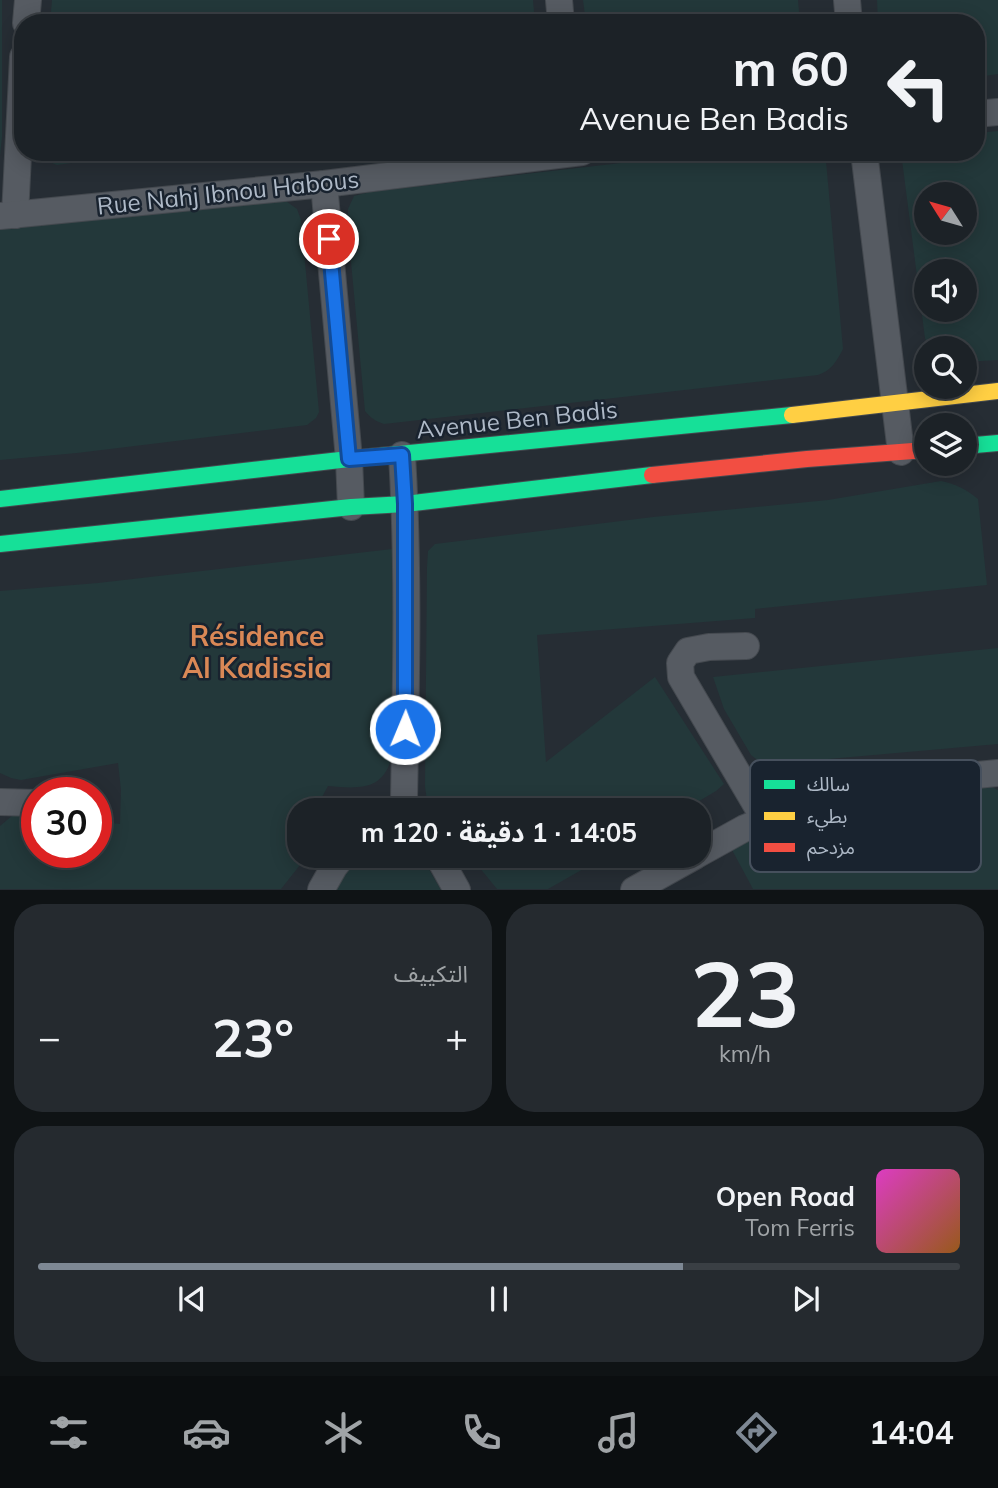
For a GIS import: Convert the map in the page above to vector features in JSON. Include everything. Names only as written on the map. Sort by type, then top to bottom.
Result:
[{"type":"main road","name":"Avenue Ben Badis","points":[[0,499],[349,459],[998,391]]},
{"type":"main road","points":[[977,445],[998,443]]},
{"type":"main road","points":[[0,544],[351,507],[405,504],[793,460],[913,451]]},
{"type":"street","points":[[8,216],[14,152]]},
{"type":"street","name":"Rue Nahj Ibnou Habous","points":[[8,216],[324,184],[510,161]]},
{"type":"street","points":[[865,161],[894,402],[913,451]]},
{"type":"street","points":[[324,184],[351,507]]},
{"type":"street","points":[[402,455],[406,671],[402,798]]},
{"type":"street","points":[[746,646],[709,647],[688,651],[680,663],[681,677],[750,794]]},
{"type":"street","points":[[0,802],[21,803]]},
{"type":"street","points":[[711,847],[750,826]]},
{"type":"street","points":[[321,890],[333,868]]},
{"type":"street","points":[[445,868],[457,890]]},
{"type":"street","points":[[634,890],[673,868]]},
{"type":"green space","points":[[0,0],[2,137],[0,156]]},
{"type":"green space","points":[[52,0],[533,0],[534,14],[51,14]]},
{"type":"green space","points":[[583,0],[798,0],[799,14],[585,14]]},
{"type":"green space","points":[[877,0],[998,0],[998,74],[985,76],[985,14],[878,14]]},
{"type":"green space","points":[[998,131],[998,360],[977,361],[977,336],[925,336],[923,322],[977,322],[977,259],[915,259],[902,161],[985,161],[985,132]]},
{"type":"green space","points":[[48,161],[86,161],[57,165]]},
{"type":"green space","points":[[639,161],[826,161],[843,349],[836,362],[818,375],[384,424],[365,411],[348,230],[348,209],[354,196]]},
{"type":"green space","points":[[283,199],[297,209],[301,220],[319,412],[316,418],[307,425],[0,460],[0,228]]},
{"type":"green space","points":[[941,481],[961,487],[978,499],[987,585],[755,609],[755,618],[537,635],[546,762],[655,677],[724,784],[704,798],[427,798],[427,567],[428,551],[435,544],[653,517],[828,500]]},
{"type":"green space","points":[[392,549],[395,744],[392,759],[381,778],[374,783],[355,787],[328,786],[322,798],[287,798],[287,868],[298,868],[281,889],[0,889],[0,826],[13,815],[21,814],[21,868],[112,868],[112,823],[120,824],[121,790],[118,763],[38,777],[21,777],[21,780],[0,773],[0,591],[98,583]]},
{"type":"green space","points":[[998,648],[998,744],[817,760],[757,760],[751,755],[724,709],[713,677]]},
{"type":"green space","points":[[981,786],[998,790],[998,889],[753,889],[731,848],[750,840],[750,872],[981,872]]},
{"type":"green space","points":[[345,868],[428,868],[441,890],[331,890]]},
{"type":"green space","points":[[480,868],[585,868],[548,889],[497,889]]},
{"type":"traffic: fast","points":[[0,499],[349,459],[792,415]]},
{"type":"traffic: fast","points":[[977,445],[998,443]]},
{"type":"traffic: fast","points":[[0,544],[351,507],[405,504],[652,475]]},
{"type":"traffic: slow","points":[[792,415],[998,391]]},
{"type":"traffic: jam","points":[[652,475],[914,451]]},
{"type":"district","name":"Résidence Al Kadissia","points":[[257,652]]},
{"type":"route","points":[[329,239],[349,459],[402,455],[405,504],[405,729]]}]
